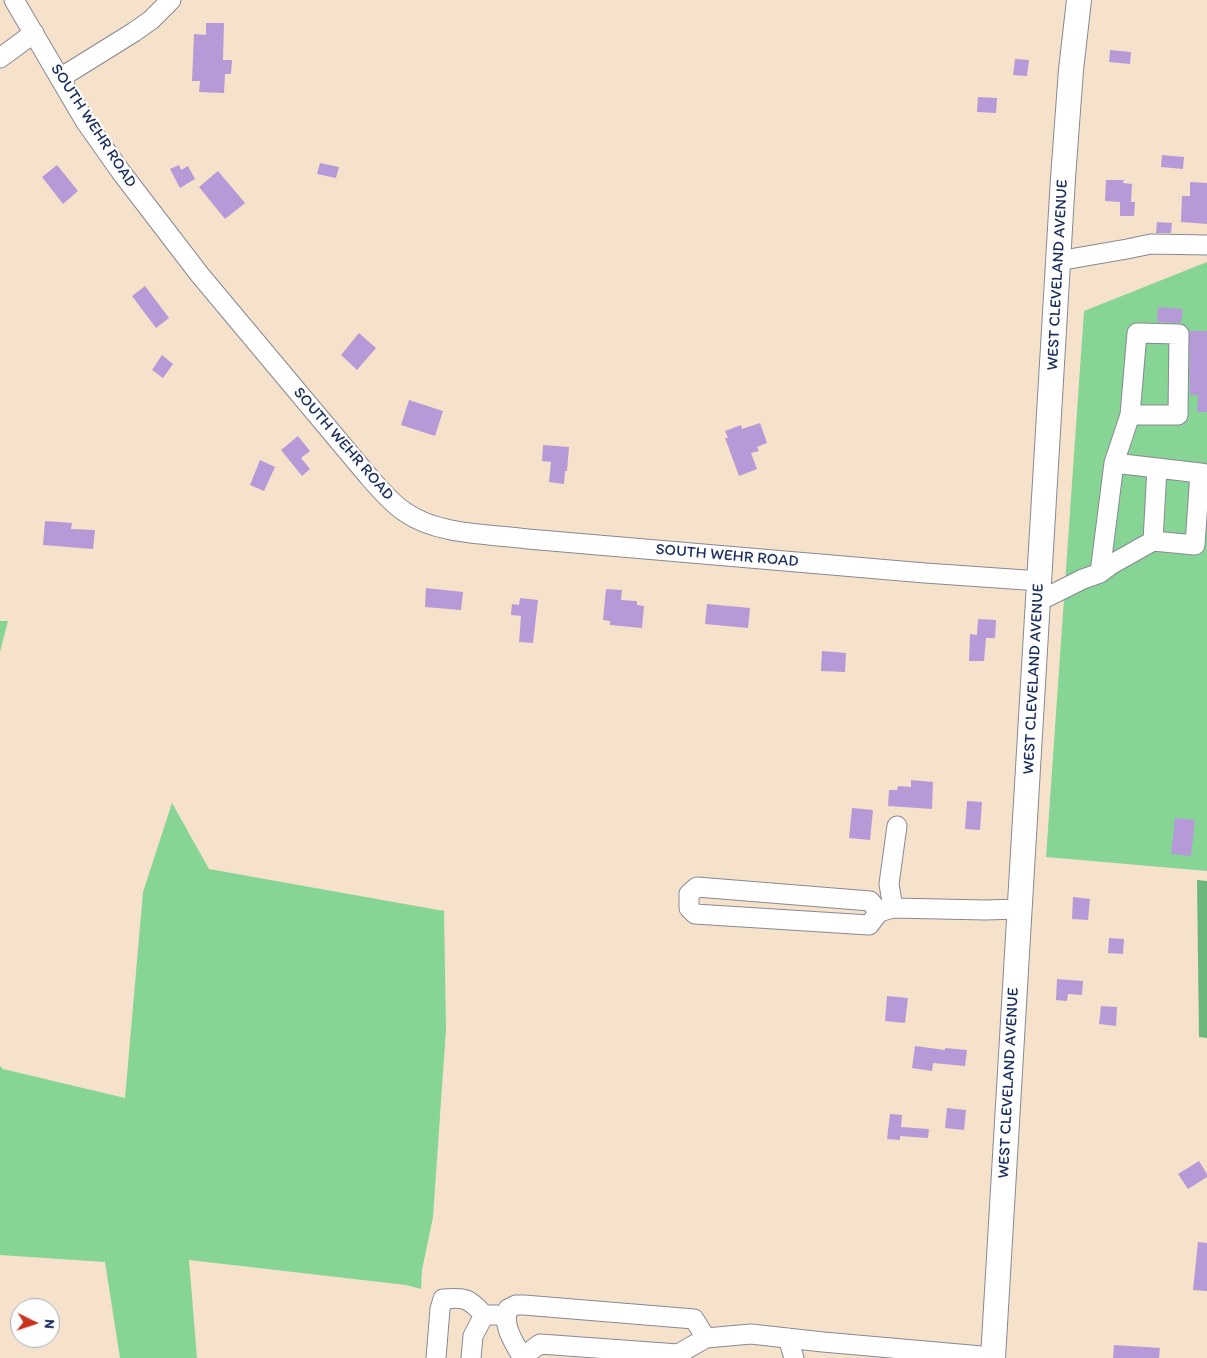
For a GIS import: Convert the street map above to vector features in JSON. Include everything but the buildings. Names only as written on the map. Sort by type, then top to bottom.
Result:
[{"type":"main road","name":"WEST CLEVELAND AVENUE","points":[[993,1357],[1058,261],[1071,70],[1079,0]]},
{"type":"street","name":"SOUTH WEHR ROAD","points":[[14,0],[85,121],[106,152],[200,275],[385,496],[404,512],[436,527],[465,532],[924,573],[1039,591]]},
{"type":"street","points":[[60,78],[134,32],[151,20],[171,0]]},
{"type":"street","points":[[0,58],[34,33]]},
{"type":"street","points":[[1058,261],[1151,244],[1207,245]]},
{"type":"street","points":[[1100,573],[1114,463],[1130,415],[1137,333],[1179,334],[1178,415],[1130,415]]},
{"type":"street","points":[[1039,591],[1100,573],[1112,564],[1153,541],[1195,545],[1204,473],[1114,463]]},
{"type":"street","points":[[1153,541],[1157,468]]},
{"type":"street","points":[[897,826],[886,910],[869,925],[695,914],[689,908],[689,894],[697,887],[870,900],[886,910],[1020,909]]},
{"type":"street","points":[[436,1358],[440,1309],[443,1299],[461,1298],[474,1303],[484,1314],[505,1316]]},
{"type":"street","points":[[706,1338],[694,1319],[524,1305],[516,1305],[508,1309],[505,1316],[506,1325],[522,1358],[540,1344],[678,1354],[706,1338],[751,1334],[993,1357]]},
{"type":"street","points":[[471,1358],[473,1336],[484,1314]]},
{"type":"street","points":[[788,1338],[794,1358]]},
{"type":"green space","points":[[1207,262],[1207,871],[1046,857],[1084,311]]},
{"type":"green space","points":[[0,621],[8,621],[0,652]]},
{"type":"green space","points":[[172,803],[209,869],[444,911],[446,1029],[433,1217],[422,1270],[421,1289],[406,1285],[189,1260],[197,1358],[120,1358],[105,1262],[0,1255],[0,1066],[3,1069],[125,1098],[143,892]]},
{"type":"green space","points":[[1197,880],[1207,881],[1207,1038],[1199,1037]]}]
